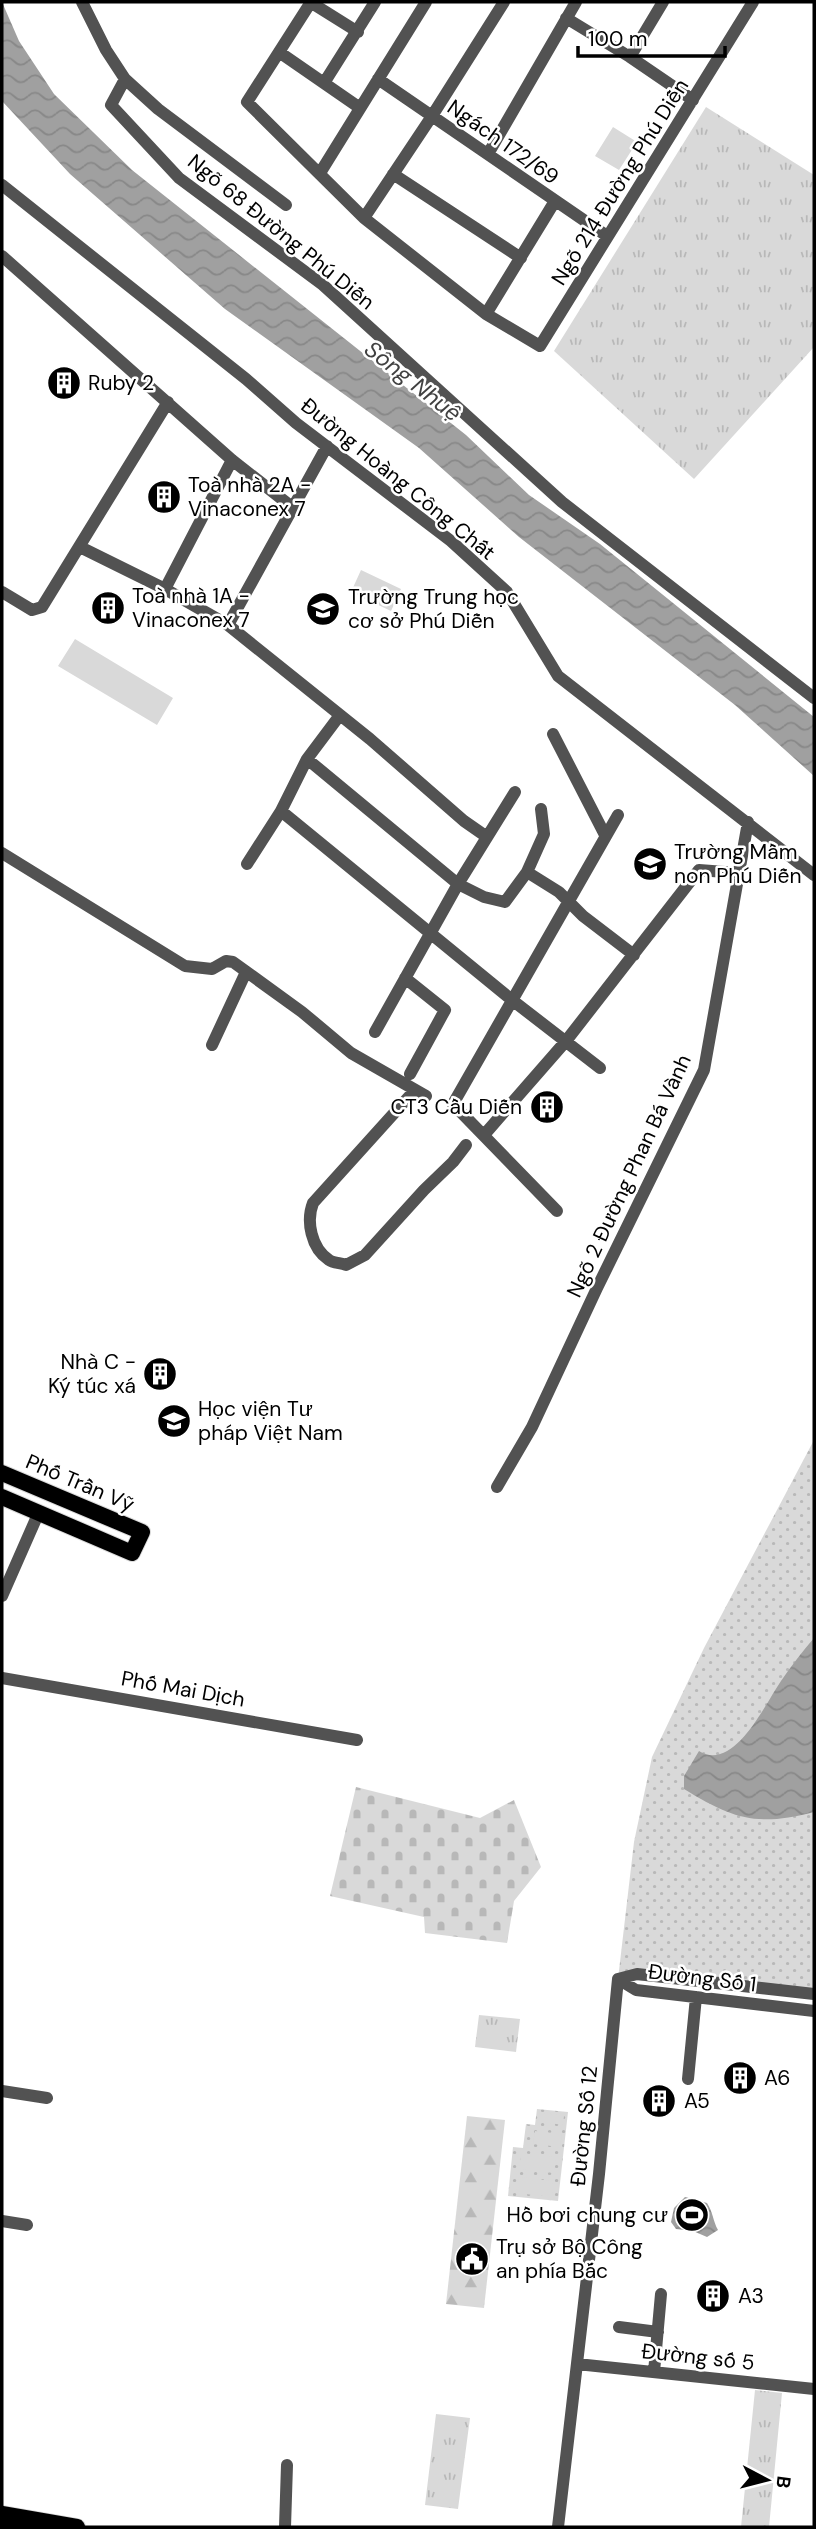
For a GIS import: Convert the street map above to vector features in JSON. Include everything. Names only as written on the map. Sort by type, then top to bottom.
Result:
[{"type":"highway","points":[[2,2524],[17,2527]]},
{"type":"main road","name":"Phố Trần Vỹ","points":[[2,1473],[142,1532],[132,1553],[2,1497]]},
{"type":"main road","points":[[39,1512],[47,1493]]},
{"type":"main road","points":[[2,2514],[74,2527]]},
{"type":"street","points":[[82,2],[106,50],[125,79],[158,109],[286,205]]},
{"type":"street","points":[[358,32],[311,2],[247,102],[364,218],[486,314],[555,201]]},
{"type":"street","points":[[324,83],[375,2]]},
{"type":"street","points":[[320,173],[426,2]]},
{"type":"street","points":[[364,218],[504,2]]},
{"type":"street","points":[[488,155],[576,2]]},
{"type":"street","points":[[630,57],[663,2]]},
{"type":"street","name":"Ngõ 214 Đường Phú Diễn","points":[[486,314],[540,346],[753,2]]},
{"type":"street","points":[[566,18],[694,100]]},
{"type":"street","points":[[279,52],[360,108]]},
{"type":"street","name":"Ngõ 68 Đường Phú Diễn","points":[[125,79],[111,105],[179,178],[323,285],[562,502],[814,698]]},
{"type":"street","name":"Ngách 172/69","points":[[378,79],[607,236]]},
{"type":"street","points":[[393,174],[521,258]]},
{"type":"street","name":"Đường Hoàng Công Chất","points":[[2,185],[327,446],[451,541],[507,592],[558,676],[814,874]]},
{"type":"street","points":[[2,256],[232,460],[292,507]]},
{"type":"street","points":[[2,592],[32,610],[42,607],[168,402]]},
{"type":"street","points":[[228,625],[327,446]]},
{"type":"street","points":[[165,589],[232,460]]},
{"type":"street","points":[[80,547],[165,589],[228,625],[340,715],[464,821],[487,837]]},
{"type":"street","points":[[247,864],[281,811],[307,759],[340,715]]},
{"type":"street","points":[[553,734],[604,835]]},
{"type":"street","points":[[307,759],[458,884],[484,897],[505,902],[527,872],[544,834],[541,809]]},
{"type":"street","points":[[375,1032],[458,884],[515,792]]},
{"type":"street","points":[[281,811],[512,1000],[600,1068]]},
{"type":"street","points":[[557,1211],[453,1104],[604,835],[618,815]]},
{"type":"street","name":"Ngõ 2 Đường Phan Bá Vành","points":[[497,1487],[532,1427],[597,1288],[705,1070],[748,822]]},
{"type":"street","points":[[2,853],[185,965],[212,969],[226,961],[233,962],[302,1012],[351,1053],[420,1093],[313,1203],[309,1213],[310,1227],[319,1249],[330,1260],[346,1265],[365,1255],[466,1145]]},
{"type":"street","points":[[484,1135],[566,1041],[699,870],[738,873]]},
{"type":"street","points":[[527,872],[559,892],[583,916],[634,955]]},
{"type":"street","points":[[212,1045],[246,972]]},
{"type":"street","points":[[405,978],[445,1010],[410,1074]]},
{"type":"street","points":[[2,1596],[39,1512]]},
{"type":"street","name":"Phố Mai Dịch","points":[[2,1678],[357,1740]]},
{"type":"street","name":"Đường Số 1","points":[[618,1979],[637,1974],[814,1994]]},
{"type":"street","name":"Đường Số 1","points":[[618,1979],[636,1990],[814,2011]]},
{"type":"street","name":"Đường Số 12","points":[[558,2527],[618,1979]]},
{"type":"street","points":[[688,2079],[696,1997]]},
{"type":"street","points":[[2,2091],[47,2098]]},
{"type":"street","points":[[2,2221],[27,2225]]},
{"type":"street","points":[[654,2372],[661,2294]]},
{"type":"street","points":[[619,2327],[657,2332]]},
{"type":"street","name":"Đường số 5","points":[[577,2364],[814,2389]]},
{"type":"street","points":[[285,2527],[287,2465]]},
{"type":"green space","points":[[706,107],[814,175],[814,347],[694,479],[554,351]]},
{"type":"green space","points":[[613,127],[637,142],[619,170],[595,156]]},
{"type":"green space","points":[[361,570],[401,589],[391,611],[351,592]]},
{"type":"green space","points":[[75,639],[173,698],[157,725],[58,666]]},
{"type":"green space","points":[[814,1440],[814,1994],[618,1979],[634,1842],[652,1757],[704,1648]]},
{"type":"green space","points":[[356,1787],[480,1818],[514,1800],[541,1867],[514,1901],[507,1943],[425,1933],[424,1917],[330,1896]]},
{"type":"green space","points":[[479,2015],[520,2019],[516,2052],[475,2047]]},
{"type":"green space","points":[[537,2109],[568,2112],[558,2201],[508,2196],[513,2147],[523,2148],[526,2124],[535,2125]]},
{"type":"green space","points":[[544,2113],[564,2116],[563,2125],[543,2122]]},
{"type":"green space","points":[[467,2116],[505,2120],[484,2308],[446,2304]]},
{"type":"green space","points":[[535,2131],[562,2134],[560,2147],[533,2144]]},
{"type":"green space","points":[[521,2153],[556,2157],[554,2173],[519,2169]]},
{"type":"green space","points":[[518,2177],[553,2181],[552,2197],[516,2193]]},
{"type":"green space","points":[[755,2390],[782,2393],[769,2527],[741,2527]]},
{"type":"green space","points":[[436,2414],[470,2418],[458,2509],[425,2505]]},
{"type":"water","points":[[2,2],[19,41],[54,94],[132,170],[466,435],[529,495],[600,544],[814,717],[814,776],[735,705],[519,537],[419,448],[225,309],[70,174],[2,101]]},
{"type":"water","points":[[814,1638],[814,1812],[777,1819],[746,1817],[717,1807],[684,1789],[684,1776],[699,1751],[712,1755],[724,1753],[736,1745]]},
{"type":"water","name":"Hồ bơi chung cư","points":[[685,2197],[707,2203],[718,2230],[707,2237],[693,2231],[676,2229],[671,2222],[674,2208]]},
{"type":"place","name":"Ruby 2","points":[[64,383]]},
{"type":"place","name":"Toà nhà 2A - Vinaconex 7","points":[[164,497]]},
{"type":"place","name":"Toà nhà 1A - Vinaconex 7","points":[[108,608]]},
{"type":"place","name":"Trường Trung học cơ sở Phú Diễn","points":[[323,609]]},
{"type":"place","name":"Trường Mầm non Phú Diễn","points":[[650,864]]},
{"type":"place","name":"CT3 Cầu Diễn","points":[[547,1107]]},
{"type":"place","name":"Nhà C - Ký túc xá","points":[[160,1374]]},
{"type":"place","name":"Học viện Tư pháp Việt Nam","points":[[174,1421]]},
{"type":"place","name":"A6","points":[[740,2078]]},
{"type":"place","name":"A5","points":[[659,2101]]},
{"type":"place","name":"Hồ bơi chung cư","points":[[692,2215]]},
{"type":"place","name":"Trụ sở Bộ Công an phía Bắc","points":[[472,2259]]},
{"type":"place","name":"A3","points":[[713,2296]]},
{"type":"water label","name":"Sông Nhuệ","points":[[413,381]]}]
